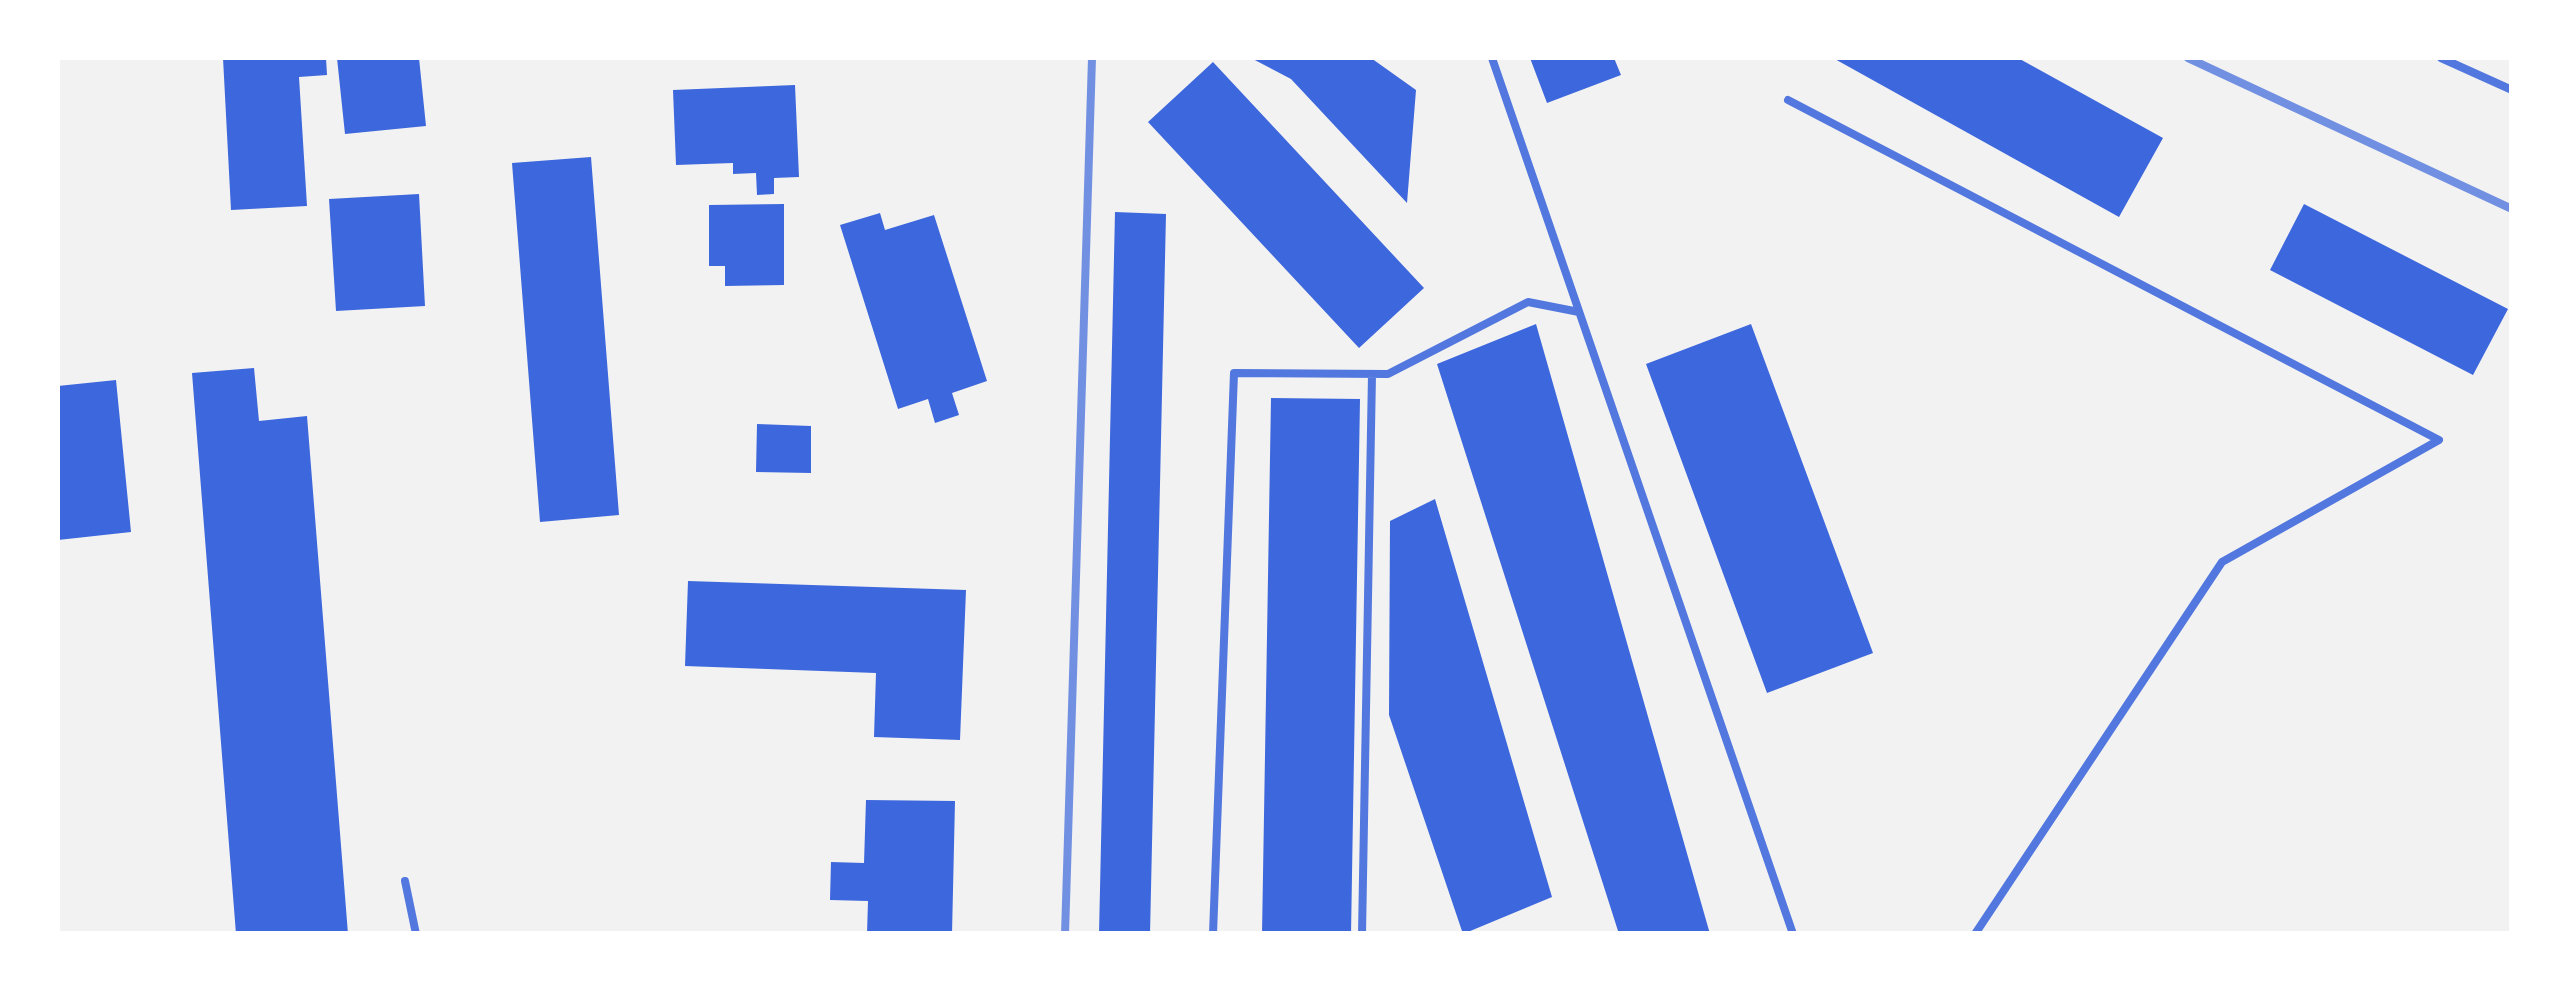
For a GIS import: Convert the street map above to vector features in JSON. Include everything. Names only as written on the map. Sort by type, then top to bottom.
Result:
[{"type":"lane","points":[[1492,58],[1793,934]]},
{"type":"lane","points":[[2441,58],[2512,90]]},
{"type":"lane","points":[[1788,100],[2439,440],[2222,562],[1975,934]]},
{"type":"lane","points":[[1213,934],[1234,372],[1388,374],[1528,302],[1580,312]]},
{"type":"lane","points":[[1362,934],[1372,374]]},
{"type":"lane","points":[[405,882],[416,934]]},
{"type":"building","points":[[223,58],[326,58],[327,75],[299,77],[307,206],[231,210]]},
{"type":"building","points":[[337,58],[419,58],[426,126],[345,134]]},
{"type":"building","points":[[1251,58],[1371,58],[1416,90],[1407,203],[1291,79]]},
{"type":"building","points":[[1530,58],[1614,58],[1621,75],[1547,103]]},
{"type":"building","points":[[1833,58],[2018,58],[2163,138],[2119,217]]},
{"type":"building","points":[[1213,62],[1424,288],[1359,348],[1148,122]]},
{"type":"building","points":[[795,85],[799,177],[774,178],[774,194],[757,195],[756,173],[733,174],[733,163],[676,165],[673,90]]},
{"type":"building","points":[[591,157],[619,515],[540,522],[512,163]]},
{"type":"building","points":[[419,194],[425,306],[336,311],[329,199]]},
{"type":"building","points":[[784,204],[784,285],[725,286],[725,266],[709,266],[709,205]]},
{"type":"building","points":[[2304,204],[2508,309],[2473,375],[2270,270]]},
{"type":"building","points":[[1115,212],[1166,214],[1150,934],[1099,934]]},
{"type":"building","points":[[880,213],[885,230],[934,215],[987,381],[952,393],[959,415],[935,423],[928,399],[898,409],[840,225]]},
{"type":"building","points":[[1536,324],[1710,934],[1619,934],[1437,364]]},
{"type":"building","points":[[1751,324],[1873,653],[1767,693],[1646,364]]},
{"type":"building","points":[[254,368],[259,421],[307,416],[348,934],[236,934],[192,373]]},
{"type":"building","points":[[116,380],[131,532],[58,540],[58,386]]},
{"type":"building","points":[[1271,398],[1360,399],[1351,934],[1262,934]]},
{"type":"building","points":[[757,424],[811,426],[811,473],[756,472]]},
{"type":"building","points":[[1435,499],[1552,897],[1463,934],[1389,715],[1390,521]]},
{"type":"building","points":[[688,581],[966,590],[960,740],[874,737],[876,673],[685,666]]},
{"type":"building","points":[[866,800],[955,801],[952,934],[867,934],[868,901],[830,900],[831,862],[864,863]]},
{"type":"railway","points":[[1065,934],[1092,58]]},
{"type":"railway","points":[[2188,58],[2512,209]]}]
